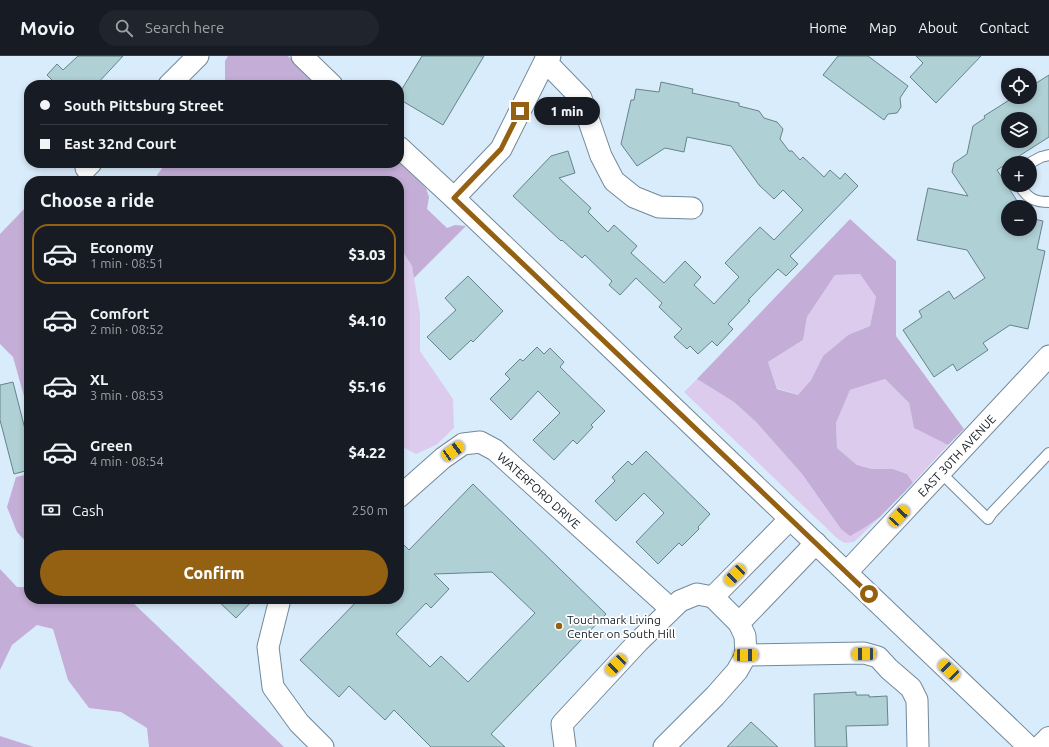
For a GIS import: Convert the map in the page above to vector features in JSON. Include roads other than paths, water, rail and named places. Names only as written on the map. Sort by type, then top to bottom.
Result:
[{"type":"main road","points":[[1040,747],[1049,738]]},
{"type":"street","points":[[174,80],[198,56]]},
{"type":"street","points":[[302,56],[327,80]]},
{"type":"street","points":[[454,198],[501,149],[547,58],[581,98],[600,156],[614,180],[634,197],[659,207],[692,208]]},
{"type":"street","points":[[404,152],[1029,747]]},
{"type":"street","name":"EAST 30TH AVENUE","points":[[846,572],[1049,356]]},
{"type":"street","name":"WATERFORD DRIVE","points":[[404,493],[443,458],[463,444],[480,442],[495,450],[671,609]]},
{"type":"street","points":[[713,597],[790,519]]},
{"type":"street","points":[[739,623],[816,543]]},
{"type":"street","points":[[565,747],[562,724],[605,676],[671,609],[680,601],[697,594],[713,597],[739,623],[745,636],[746,655],[733,676],[664,747]]},
{"type":"street","points":[[279,604],[268,647],[274,687],[299,723],[323,747]]},
{"type":"street","points":[[746,655],[864,654],[878,657],[910,688],[917,700],[918,747]]},
{"type":"lane","points":[[1037,159],[1049,156]]},
{"type":"lane","points":[[1024,192],[1028,198],[1049,202]]},
{"type":"lane","points":[[940,472],[988,519],[1049,454]]},
{"type":"place","name":"Touchmark Living Center on South Hill","points":[[559,626]]}]
